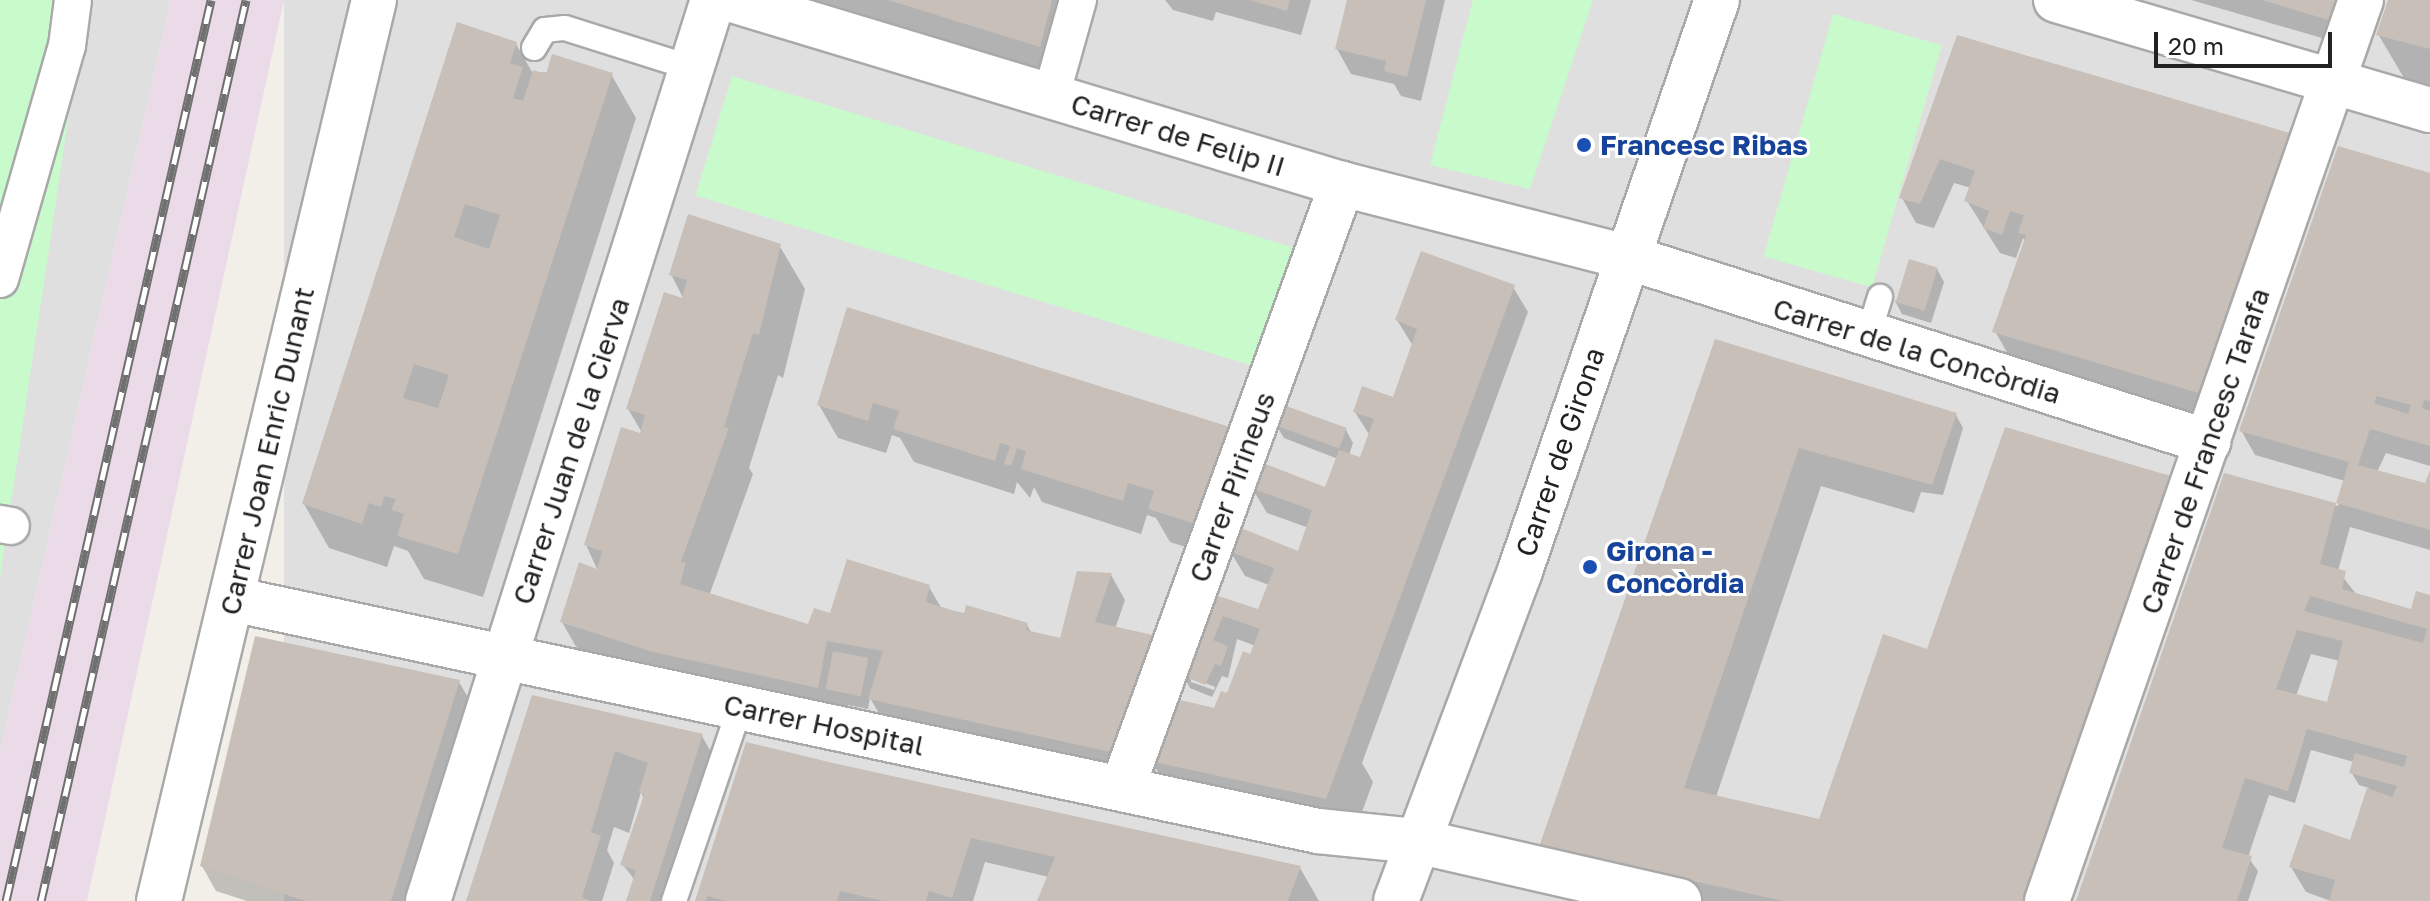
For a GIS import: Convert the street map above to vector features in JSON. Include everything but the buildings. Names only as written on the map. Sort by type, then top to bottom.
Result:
[{"type":"street","points":[[0,279],[67,46],[73,0]]},
{"type":"street","name":"Carrer Joan Enric Dunant","points":[[159,901],[374,0]]},
{"type":"street","name":"Carrer Juan de la Cierva","points":[[428,901],[713,0]]},
{"type":"street","name":"Carrer de Felip II","points":[[732,0],[1342,184],[1627,257]]},
{"type":"street","points":[[1051,96],[1078,0]]},
{"type":"street","name":"Carrer de Girona","points":[[1396,901],[1520,571],[1717,0]]},
{"type":"street","points":[[2056,0],[2430,110]]},
{"type":"street","name":"Carrer de Francesc Tarafa","points":[[2047,901],[2361,0]]},
{"type":"street","name":"Carrer Pirineus","points":[[1122,789],[1342,184]]},
{"type":"street","name":"Carrer de la Concòrdia","points":[[1627,257],[1874,317],[2208,442]]},
{"type":"street","name":"Carrer Hospital","points":[[232,599],[1318,831],[1417,841],[1679,901]]},
{"type":"lane","points":[[534,48],[545,30],[565,28],[692,68]]},
{"type":"lane","points":[[674,901],[740,707]]},
{"type":"shaded area","points":[[0,0],[171,0],[0,752]]},
{"type":"shaded area","points":[[171,0],[284,0],[87,901],[0,901],[0,752]]},
{"type":"shaded area","points":[[284,0],[2430,0],[2430,901],[284,901]]},
{"type":"green space","points":[[0,0],[86,0],[0,577]]},
{"type":"green space","points":[[1473,0],[1593,0],[1530,189],[1430,165]]},
{"type":"green space","points":[[1833,14],[1942,45],[1872,287],[1764,256]]},
{"type":"green space","points":[[732,76],[1300,250],[1263,369],[695,196]]},
{"type":"railway","points":[[6,901],[211,0]]},
{"type":"railway","points":[[41,901],[246,0]]},
{"type":"place","name":"Francesc Ribas","points":[[1584,145]]},
{"type":"place","name":"Girona - Concòrdia","points":[[1590,567]]}]
